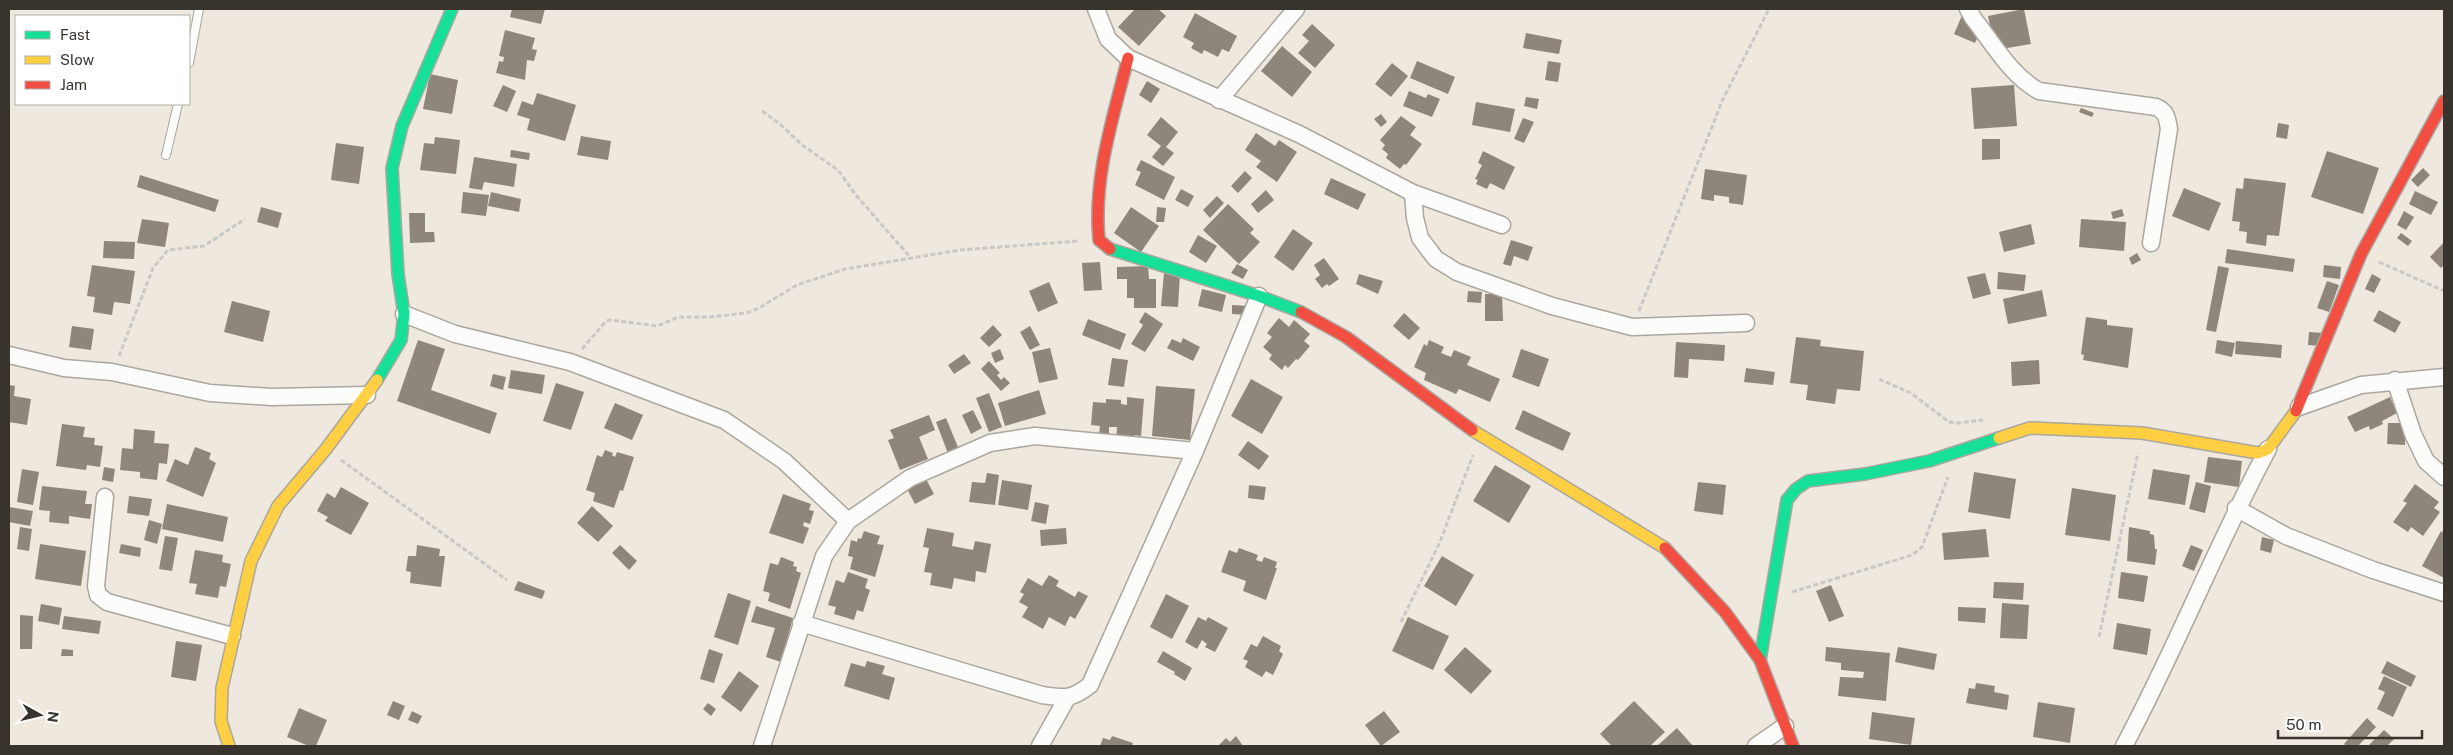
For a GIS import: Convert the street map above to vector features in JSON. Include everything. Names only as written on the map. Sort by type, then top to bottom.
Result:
[{"type":"street","points":[[229,746],[221,721],[222,688],[250,561],[278,506],[326,449],[367,395],[401,340],[404,314],[398,274],[392,168],[402,126],[452,9]]},
{"type":"street","points":[[1096,9],[1108,39],[1128,58],[1299,134],[1414,193],[1502,225]]},
{"type":"street","points":[[1219,100],[1296,9]]},
{"type":"street","points":[[1968,9],[1973,18],[2027,84],[2039,91],[2156,107],[2163,111],[2167,118],[2168,130],[2151,243]]},
{"type":"street","points":[[1128,58],[1102,174],[1096,224],[1099,240],[1112,250],[1259,296],[1300,311],[1346,337],[1480,436],[1669,551],[1725,612],[1760,660],[1793,746]]},
{"type":"street","points":[[2124,746],[2153,693],[2236,508],[2268,449],[2299,407],[2361,254],[2444,100]]},
{"type":"street","points":[[1414,193],[1415,218],[1420,238],[1436,259],[1457,272],[1552,306],[1632,327],[1746,324]]},
{"type":"street","points":[[801,623],[1042,695],[1066,698],[1078,694],[1090,685],[1195,451],[1259,296]]},
{"type":"street","points":[[404,314],[455,334],[570,362],[724,420],[784,461],[848,521]]},
{"type":"street","points":[[9,355],[64,368],[112,372],[210,393],[272,397],[367,395]]},
{"type":"street","points":[[2299,407],[2361,385],[2395,380],[2444,377]]},
{"type":"street","points":[[2395,380],[2413,434],[2426,461],[2444,477]]},
{"type":"street","points":[[1760,660],[1787,500],[1796,489],[1808,481],[1865,474],[1929,461],[2030,428],[2142,433],[2258,453],[2268,449]]},
{"type":"street","points":[[762,746],[824,556],[848,521],[910,478],[990,443],[1035,436],[1195,451]]},
{"type":"street","points":[[105,497],[96,586],[98,595],[106,602],[232,636]]},
{"type":"street","points":[[2236,508],[2286,536],[2373,570],[2444,593]]},
{"type":"street","points":[[1040,746],[1066,698]]},
{"type":"street","points":[[1756,746],[1785,726]]},
{"type":"lane","points":[[190,58],[199,9]]},
{"type":"lane","points":[[166,155],[178,105]]},
{"type":"path","points":[[1632,327],[1723,99],[1769,9]]},
{"type":"path","points":[[762,111],[802,144],[838,170],[855,194],[910,257]]},
{"type":"path","points":[[112,372],[132,326],[153,268],[168,250],[204,246],[245,219]]},
{"type":"path","points":[[570,362],[606,321],[658,326],[678,317],[710,317],[746,312],[759,308],[797,285],[845,268],[910,257],[1017,244],[1099,240]]},
{"type":"path","points":[[2361,254],[2444,291]]},
{"type":"path","points":[[1879,379],[1911,393],[1949,422],[1988,420]]},
{"type":"path","points":[[2099,637],[2142,433]]},
{"type":"path","points":[[1401,622],[1440,542],[1480,436]]},
{"type":"path","points":[[326,449],[507,580]]},
{"type":"path","points":[[1771,598],[1841,579],[1912,555],[1922,547],[1958,450]]},
{"type":"building","points":[[512,9],[545,9],[541,24],[510,17]]},
{"type":"building","points":[[1135,9],[1158,9],[1166,16],[1139,46],[1118,27]]},
{"type":"building","points":[[2024,9],[2031,44],[1995,50],[1988,16]]},
{"type":"building","points":[[1964,11],[1985,19],[1975,43],[1954,34]]},
{"type":"building","points":[[1195,13],[1237,36],[1229,52],[1222,49],[1218,57],[1204,50],[1202,54],[1191,48],[1194,43],[1183,37]]},
{"type":"building","points":[[1312,24],[1335,45],[1315,68],[1298,53],[1309,41],[1302,35]]},
{"type":"building","points":[[505,30],[535,38],[532,49],[537,50],[534,61],[527,60],[525,80],[496,73],[499,61],[503,62],[504,57],[499,56]]},
{"type":"building","points":[[1526,33],[1562,40],[1559,54],[1523,48]]},
{"type":"building","points":[[1282,46],[1312,72],[1292,97],[1261,71]]},
{"type":"building","points":[[1417,61],[1455,77],[1448,94],[1410,78]]},
{"type":"building","points":[[1548,61],[1561,63],[1558,82],[1545,80]]},
{"type":"building","points":[[1392,63],[1408,76],[1391,97],[1375,84]]},
{"type":"building","points":[[430,74],[458,80],[452,114],[423,109]]},
{"type":"building","points":[[1147,81],[1160,89],[1151,103],[1139,95]]},
{"type":"building","points":[[503,85],[516,91],[507,112],[493,106]]},
{"type":"building","points":[[2014,85],[2017,126],[1974,129],[1971,88]]},
{"type":"building","points":[[1409,91],[1426,98],[1428,94],[1440,99],[1432,117],[1403,106]]},
{"type":"building","points":[[537,93],[576,105],[565,141],[527,130],[530,119],[517,115],[522,101],[533,105]]},
{"type":"building","points":[[1526,97],[1539,99],[1537,109],[1524,106]]},
{"type":"building","points":[[1476,102],[1515,109],[1510,132],[1472,125]]},
{"type":"building","points":[[2081,108],[2094,113],[2092,117],[2079,112]]},
{"type":"building","points":[[1381,114],[1387,122],[1381,127],[1374,119]]},
{"type":"building","points":[[1401,116],[1416,127],[1410,135],[1422,144],[1406,165],[1404,164],[1400,169],[1386,158],[1388,154],[1382,149],[1385,145],[1380,140]]},
{"type":"building","points":[[1161,117],[1178,132],[1166,147],[1174,153],[1163,166],[1152,157],[1161,146],[1147,135]]},
{"type":"building","points":[[1523,118],[1534,122],[1524,143],[1514,139]]},
{"type":"building","points":[[2278,123],[2289,125],[2287,139],[2276,137]]},
{"type":"building","points":[[1256,133],[1275,146],[1279,140],[1297,152],[1277,182],[1256,167],[1261,161],[1245,150]]},
{"type":"building","points":[[581,136],[611,141],[608,160],[577,155]]},
{"type":"building","points":[[435,137],[460,140],[456,174],[420,170],[424,143],[434,144]]},
{"type":"building","points":[[1982,139],[2000,139],[2000,159],[1982,160]]},
{"type":"building","points":[[336,143],[364,147],[359,184],[331,180]]},
{"type":"building","points":[[511,150],[530,153],[529,160],[510,157]]},
{"type":"building","points":[[1483,151],[1515,167],[1504,190],[1490,183],[1487,189],[1476,184],[1478,180],[1475,179],[1482,165],[1478,163]]},
{"type":"building","points":[[2327,151],[2379,168],[2363,214],[2311,197]]},
{"type":"building","points":[[474,157],[517,164],[514,187],[484,182],[482,190],[469,188]]},
{"type":"building","points":[[1141,160],[1175,177],[1164,200],[1135,185],[1141,172],[1136,170]]},
{"type":"building","points":[[2423,168],[2430,175],[2418,187],[2411,180]]},
{"type":"building","points":[[1705,169],[1747,175],[1743,205],[1729,203],[1729,197],[1714,195],[1714,201],[1701,199]]},
{"type":"building","points":[[1245,171],[1252,178],[1238,193],[1231,186]]},
{"type":"building","points":[[140,175],[219,200],[215,212],[137,187]]},
{"type":"building","points":[[1331,178],[1366,194],[1358,210],[1324,194]]},
{"type":"building","points":[[2244,178],[2286,183],[2279,236],[2267,235],[2266,246],[2246,243],[2247,232],[2239,231],[2240,222],[2232,221],[2236,188],[2243,189]]},
{"type":"building","points":[[2184,188],[2221,203],[2209,231],[2172,216]]},
{"type":"building","points":[[1181,189],[1194,196],[1188,207],[1175,200]]},
{"type":"building","points":[[1266,190],[1274,200],[1258,213],[1251,204]]},
{"type":"building","points":[[2415,191],[2438,202],[2431,215],[2409,204]]},
{"type":"building","points":[[463,192],[489,195],[486,216],[461,213]]},
{"type":"building","points":[[491,192],[521,199],[519,212],[488,206]]},
{"type":"building","points":[[1217,196],[1224,203],[1210,218],[1203,210]]},
{"type":"building","points":[[1228,204],[1254,229],[1250,233],[1260,242],[1239,264],[1203,230]]},
{"type":"building","points":[[261,207],[282,213],[278,228],[257,222]]},
{"type":"building","points":[[1131,207],[1159,226],[1141,252],[1114,233]]},
{"type":"building","points":[[1157,207],[1166,208],[1164,222],[1156,222]]},
{"type":"building","points":[[2122,209],[2124,216],[2113,219],[2111,212]]},
{"type":"building","points":[[2404,211],[2414,217],[2406,230],[2397,225]]},
{"type":"building","points":[[409,213],[425,213],[425,232],[434,232],[435,242],[410,243]]},
{"type":"building","points":[[142,219],[169,223],[165,247],[137,243]]},
{"type":"building","points":[[2081,219],[2126,222],[2124,251],[2079,247]]},
{"type":"building","points":[[2031,224],[2035,244],[2004,252],[1999,232]]},
{"type":"building","points":[[1293,229],[1313,243],[1293,271],[1274,257]]},
{"type":"building","points":[[2401,233],[2412,241],[2408,246],[2397,238]]},
{"type":"building","points":[[1198,235],[1217,246],[1206,263],[1189,252]]},
{"type":"building","points":[[1511,240],[1533,247],[1528,261],[1514,256],[1511,266],[1503,264]]},
{"type":"building","points":[[104,241],[135,242],[134,259],[103,258]]},
{"type":"building","points":[[2444,242],[2444,265],[2441,268],[2430,257]]},
{"type":"building","points":[[2227,249],[2295,259],[2293,272],[2225,263]]},
{"type":"building","points":[[2137,253],[2141,260],[2132,265],[2129,258]]},
{"type":"building","points":[[1324,258],[1339,279],[1329,286],[1327,284],[1322,288],[1315,279],[1320,275],[1314,265]]},
{"type":"building","points":[[1100,262],[1102,290],[1084,291],[1082,263]]},
{"type":"building","points":[[1237,264],[1248,270],[1243,279],[1231,273]]},
{"type":"building","points":[[92,265],[135,271],[130,304],[114,302],[112,315],[93,312],[95,297],[87,296]]},
{"type":"building","points":[[2324,265],[2341,267],[2340,279],[2323,277]]},
{"type":"building","points":[[1148,266],[1149,279],[1156,279],[1156,308],[1134,308],[1134,298],[1127,298],[1127,279],[1117,279],[1117,267]]},
{"type":"building","points":[[2218,266],[2229,268],[2216,332],[2206,330]]},
{"type":"building","points":[[1998,272],[2026,275],[2024,291],[1997,289]]},
{"type":"building","points":[[1164,273],[1180,274],[1178,307],[1161,306]]},
{"type":"building","points":[[1985,273],[1991,294],[1973,299],[1967,277]]},
{"type":"building","points":[[1359,274],[1383,281],[1378,294],[1356,284]]},
{"type":"building","points":[[2372,274],[2381,279],[2374,293],[2365,289]]},
{"type":"building","points":[[2327,281],[2339,285],[2329,312],[2317,308]]},
{"type":"building","points":[[1049,282],[1058,303],[1038,312],[1029,291]]},
{"type":"building","points":[[1202,289],[1226,295],[1222,312],[1198,306]]},
{"type":"building","points":[[2042,290],[2047,316],[2008,324],[2003,299]]},
{"type":"building","points":[[1468,291],[1482,292],[1481,303],[1467,302]]},
{"type":"building","points":[[1485,294],[1502,294],[1503,321],[1485,321]]},
{"type":"building","points":[[232,301],[270,311],[263,342],[224,332]]},
{"type":"building","points":[[1232,305],[1249,306],[1249,315],[1232,314]]},
{"type":"building","points":[[2379,310],[2401,322],[2395,333],[2373,321]]},
{"type":"building","points":[[1145,312],[1163,324],[1145,352],[1131,344],[1143,325],[1139,322]]},
{"type":"building","points":[[1404,313],[1420,328],[1409,340],[1393,326]]},
{"type":"building","points":[[2086,317],[2107,320],[2107,325],[2133,328],[2128,368],[2083,360],[2084,355],[2081,354]]},
{"type":"building","points":[[1279,318],[1289,327],[1294,320],[1310,334],[1304,341],[1310,346],[1298,360],[1296,359],[1288,368],[1285,365],[1282,370],[1269,359],[1272,355],[1263,347],[1272,337],[1267,333]]},
{"type":"building","points":[[1088,319],[1126,334],[1120,350],[1082,335]]},
{"type":"building","points":[[993,325],[1002,335],[989,347],[980,338]]},
{"type":"building","points":[[72,326],[94,329],[91,350],[69,347]]},
{"type":"building","points":[[1030,326],[1040,345],[1030,350],[1020,332]]},
{"type":"building","points":[[2309,332],[2324,333],[2322,346],[2308,345]]},
{"type":"building","points":[[1796,337],[1821,340],[1820,346],[1864,351],[1860,391],[1837,389],[1835,404],[1806,400],[1808,385],[1790,383]]},
{"type":"building","points":[[1183,338],[1200,347],[1193,361],[1167,348],[1172,339],[1181,343]]},
{"type":"building","points":[[418,340],[445,349],[431,390],[497,413],[490,434],[397,401]]},
{"type":"building","points":[[1429,340],[1444,347],[1441,353],[1451,357],[1454,350],[1471,357],[1467,365],[1500,379],[1490,402],[1459,389],[1456,394],[1424,380],[1426,373],[1414,367],[1424,344],[1427,346]]},
{"type":"building","points":[[2217,340],[2235,343],[2232,357],[2215,353]]},
{"type":"building","points":[[2236,341],[2282,345],[2281,358],[2235,354]]},
{"type":"building","points":[[1676,342],[1725,345],[1724,361],[1689,359],[1688,378],[1674,377]]},
{"type":"building","points":[[1050,348],[1058,379],[1039,383],[1032,352]]},
{"type":"building","points":[[1000,349],[1004,359],[995,363],[991,353]]},
{"type":"building","points":[[1521,349],[1549,359],[1539,387],[1512,377]]},
{"type":"building","points":[[964,354],[971,363],[954,374],[948,365]]},
{"type":"building","points":[[1112,358],[1128,360],[1124,387],[1108,385]]},
{"type":"building","points":[[2039,360],[2040,384],[2012,386],[2011,362]]},
{"type":"building","points":[[989,361],[1000,373],[997,375],[1001,380],[1004,377],[1010,383],[1001,391],[981,369]]},
{"type":"building","points":[[1746,368],[1775,372],[1773,385],[1744,382]]},
{"type":"building","points":[[511,370],[545,375],[542,394],[508,388]]},
{"type":"building","points":[[493,374],[506,377],[503,390],[490,386]]},
{"type":"building","points":[[1251,379],[1283,397],[1262,434],[1231,416]]},
{"type":"building","points":[[556,383],[584,392],[571,430],[543,421]]},
{"type":"building","points":[[9,385],[15,386],[14,396],[31,399],[27,425],[9,422]]},
{"type":"building","points":[[1156,386],[1195,389],[1190,440],[1152,436]]},
{"type":"building","points":[[1039,390],[1046,414],[1005,426],[998,403]]},
{"type":"building","points":[[989,393],[1002,427],[989,432],[976,398]]},
{"type":"building","points":[[1127,397],[1144,399],[1141,436],[1135,435],[1134,441],[1116,440],[1117,427],[1109,427],[1109,436],[1099,435],[1100,426],[1091,425],[1093,402],[1106,403],[1106,399],[1121,400],[1121,404],[1127,405]]},
{"type":"building","points":[[2390,397],[2397,413],[2382,421],[2383,424],[2370,430],[2369,426],[2355,432],[2347,417]]},
{"type":"building","points":[[615,403],[643,415],[632,440],[604,428]]},
{"type":"building","points":[[973,410],[982,428],[971,434],[962,415]]},
{"type":"building","points":[[1523,410],[1571,433],[1563,451],[1515,429]]},
{"type":"building","points":[[929,415],[935,430],[919,437],[928,459],[900,470],[888,440],[894,438],[890,430]]},
{"type":"building","points":[[946,418],[960,452],[949,456],[936,422]]},
{"type":"building","points":[[2388,423],[2406,423],[2405,445],[2387,444]]},
{"type":"building","points":[[62,424],[85,427],[83,437],[95,438],[94,445],[103,446],[100,467],[87,465],[86,470],[56,466]]},
{"type":"building","points":[[134,429],[155,431],[154,443],[169,444],[167,464],[159,463],[157,480],[140,478],[140,472],[120,470],[122,448],[133,449]]},
{"type":"building","points":[[1248,441],[1269,456],[1259,470],[1238,455]]},
{"type":"building","points":[[195,447],[211,453],[209,459],[216,463],[203,497],[166,481],[175,459],[188,465]]},
{"type":"building","points":[[605,450],[613,453],[612,455],[615,457],[617,452],[634,457],[623,491],[620,490],[614,508],[593,501],[595,493],[586,490],[597,455],[602,457]]},
{"type":"building","points":[[2208,457],[2242,461],[2239,487],[2204,482]]},
{"type":"building","points":[[1495,465],[1531,486],[1509,523],[1473,501]]},
{"type":"building","points":[[104,467],[115,469],[113,482],[102,480]]},
{"type":"building","points":[[22,469],[39,472],[33,505],[17,502]]},
{"type":"building","points":[[2153,469],[2190,475],[2185,505],[2148,499]]},
{"type":"building","points":[[1974,472],[2016,479],[2010,519],[1968,512]]},
{"type":"building","points":[[987,473],[999,475],[995,505],[969,502],[972,482],[985,483]]},
{"type":"building","points":[[926,479],[934,494],[915,504],[907,489]]},
{"type":"building","points":[[1002,480],[1032,485],[1028,510],[998,505]]},
{"type":"building","points":[[1698,482],[1726,485],[1723,515],[1694,511]]},
{"type":"building","points":[[2196,482],[2211,486],[2205,513],[2189,509]]},
{"type":"building","points":[[2415,484],[2439,502],[2434,508],[2440,512],[2423,536],[2411,527],[2408,532],[2393,522],[2407,503],[2403,501]]},
{"type":"building","points":[[1249,485],[1266,487],[1264,500],[1248,498]]},
{"type":"building","points":[[42,486],[87,491],[85,504],[92,504],[90,519],[69,516],[69,524],[49,522],[50,511],[39,510]]},
{"type":"building","points":[[341,487],[369,503],[351,535],[325,521],[328,517],[317,511],[327,493],[335,498]]},
{"type":"building","points":[[2072,488],[2116,495],[2110,541],[2065,535]]},
{"type":"building","points":[[783,494],[811,504],[809,510],[814,511],[810,524],[804,522],[803,526],[809,528],[803,544],[769,533]]},
{"type":"building","points":[[129,496],[152,499],[149,516],[127,513]]},
{"type":"building","points":[[1035,502],[1049,505],[1046,524],[1031,521]]},
{"type":"building","points":[[167,504],[228,517],[223,542],[162,529]]},
{"type":"building","points":[[592,506],[613,526],[598,542],[577,523]]},
{"type":"building","points":[[9,507],[33,511],[30,526],[9,522]]},
{"type":"building","points":[[149,520],[162,524],[157,544],[144,540]]},
{"type":"building","points":[[20,527],[32,529],[29,551],[17,549]]},
{"type":"building","points":[[2129,527],[2150,531],[2150,534],[2154,535],[2155,549],[2157,549],[2155,565],[2127,561]]},
{"type":"building","points":[[927,528],[954,533],[952,546],[973,550],[975,541],[991,544],[986,573],[976,571],[975,582],[954,578],[952,589],[930,585],[932,573],[924,572],[929,548],[923,547]]},
{"type":"building","points":[[1066,528],[1067,544],[1041,546],[1040,530]]},
{"type":"building","points":[[1986,529],[1989,557],[1944,560],[1942,533]]},
{"type":"building","points":[[864,531],[880,536],[877,544],[884,545],[875,577],[850,569],[853,557],[848,556],[851,540],[857,542],[858,538],[861,539]]},
{"type":"building","points":[[2441,531],[2444,533],[2444,578],[2422,566]]},
{"type":"building","points":[[165,536],[178,538],[172,571],[159,569]]},
{"type":"building","points":[[2262,537],[2274,540],[2271,553],[2260,550]]},
{"type":"building","points":[[40,544],[86,551],[81,586],[35,579]]},
{"type":"building","points":[[121,544],[141,548],[140,557],[119,553]]},
{"type":"building","points":[[417,545],[440,549],[439,556],[445,556],[441,587],[410,583],[411,572],[406,571],[408,556],[416,556]]},
{"type":"building","points":[[620,545],[637,561],[629,570],[612,553]]},
{"type":"building","points":[[2191,545],[2203,550],[2194,571],[2182,566]]},
{"type":"building","points":[[1239,548],[1258,555],[1256,560],[1262,562],[1264,557],[1277,562],[1275,568],[1277,568],[1266,600],[1243,591],[1246,581],[1221,572],[1229,550],[1237,553]]},
{"type":"building","points":[[195,550],[223,555],[222,562],[231,564],[226,587],[220,586],[218,598],[195,594],[197,584],[189,583]]},
{"type":"building","points":[[1442,556],[1474,575],[1456,606],[1424,586]]},
{"type":"building","points":[[781,557],[794,562],[793,566],[797,567],[796,571],[801,573],[790,609],[768,601],[770,593],[763,591],[770,563],[778,565]]},
{"type":"building","points":[[848,572],[868,579],[865,588],[870,590],[863,612],[857,610],[854,620],[834,614],[836,607],[828,605],[836,580],[844,583]]},
{"type":"building","points":[[2121,572],[2148,576],[2144,602],[2118,598]]},
{"type":"building","points":[[1049,575],[1059,581],[1056,586],[1075,597],[1078,591],[1088,596],[1075,619],[1070,616],[1065,626],[1049,617],[1043,629],[1022,617],[1028,607],[1019,602],[1024,594],[1020,592],[1028,578],[1042,586]]},
{"type":"building","points":[[518,581],[545,591],[542,599],[514,590]]},
{"type":"building","points":[[1994,582],[2024,583],[2023,600],[1993,598]]},
{"type":"building","points":[[1831,585],[1844,616],[1829,622],[1816,591]]},
{"type":"building","points":[[728,593],[751,601],[738,645],[714,637]]},
{"type":"building","points":[[1166,594],[1189,606],[1172,639],[1150,627]]},
{"type":"building","points":[[2002,603],[2029,605],[2027,639],[2000,638]]},
{"type":"building","points":[[41,604],[62,608],[59,625],[38,621]]},
{"type":"building","points":[[756,606],[793,618],[781,662],[766,657],[775,628],[751,622]]},
{"type":"building","points":[[1958,607],[1986,608],[1985,623],[1958,621]]},
{"type":"building","points":[[20,615],[33,616],[32,649],[20,649]]},
{"type":"building","points":[[64,616],[101,621],[99,634],[62,629]]},
{"type":"building","points":[[1198,617],[1206,621],[1208,617],[1228,628],[1215,652],[1205,647],[1207,644],[1202,640],[1197,649],[1185,642]]},
{"type":"building","points":[[1408,617],[1449,636],[1433,670],[1392,651]]},
{"type":"building","points":[[2117,623],[2151,629],[2147,655],[2113,649]]},
{"type":"building","points":[[1263,636],[1281,646],[1279,651],[1283,654],[1273,675],[1266,671],[1262,677],[1245,667],[1248,661],[1243,659],[1251,644],[1257,647]]},
{"type":"building","points":[[176,641],[202,645],[196,681],[171,677]]},
{"type":"building","points":[[1465,647],[1492,671],[1471,694],[1444,670]]},
{"type":"building","points":[[1826,647],[1890,653],[1886,701],[1838,696],[1840,677],[1863,678],[1864,672],[1841,670],[1841,663],[1825,661]]},
{"type":"building","points":[[1898,647],[1937,654],[1934,670],[1895,662]]},
{"type":"building","points":[[62,649],[73,650],[73,656],[61,656]]},
{"type":"building","points":[[709,649],[723,654],[714,683],[700,679]]},
{"type":"building","points":[[1163,651],[1192,668],[1185,681],[1174,674],[1175,672],[1157,662]]},
{"type":"building","points":[[867,661],[885,666],[882,674],[895,678],[889,700],[844,686],[851,663],[865,667]]},
{"type":"building","points":[[2387,661],[2416,676],[2411,687],[2381,673]]},
{"type":"building","points":[[739,671],[759,686],[741,712],[721,697]]},
{"type":"building","points":[[2384,676],[2407,687],[2393,717],[2377,709],[2385,692],[2378,689]]},
{"type":"building","points":[[1976,683],[1995,686],[1994,692],[2009,695],[2007,710],[1966,703],[1969,688],[1975,689]]},
{"type":"building","points":[[393,701],[405,706],[399,720],[387,715]]},
{"type":"building","points":[[1634,701],[1665,732],[1650,746],[1612,746],[1600,734]]},
{"type":"building","points":[[2038,702],[2075,708],[2070,743],[2033,737]]},
{"type":"building","points":[[708,703],[716,709],[711,716],[703,709]]},
{"type":"building","points":[[299,708],[327,720],[316,746],[309,746],[287,737]]},
{"type":"building","points":[[412,711],[422,716],[418,724],[408,720]]},
{"type":"building","points":[[1384,711],[1400,732],[1381,746],[1365,725]]},
{"type":"building","points":[[1872,712],[1915,718],[1911,745],[1869,739]]},
{"type":"building","points":[[2367,718],[2376,727],[2358,746],[2346,746],[2344,744]]},
{"type":"building","points":[[1677,728],[1693,746],[1657,746]]},
{"type":"building","points":[[2384,730],[2394,739],[2387,746],[2368,746]]},
{"type":"building","points":[[1112,736],[1133,743],[1132,746],[1100,746],[1103,738],[1110,740]]},
{"type":"building","points":[[1236,736],[1243,746],[1218,746],[1226,738],[1230,742]]},
{"type":"traffic: fast","points":[[377,380],[401,340],[404,314],[398,274],[392,168],[402,126],[452,9]]},
{"type":"traffic: fast","points":[[1110,249],[1259,296],[1301,312]]},
{"type":"traffic: fast","points":[[1760,660],[1787,500],[1796,489],[1808,481],[1865,474],[1929,461],[1999,438]]},
{"type":"traffic: slow","points":[[229,746],[221,721],[222,688],[251,561],[278,506],[326,449],[377,380]]},
{"type":"traffic: slow","points":[[1999,438],[2030,428],[2142,433],[2258,453],[2268,449],[2296,411]]},
{"type":"traffic: slow","points":[[1472,430],[1665,548]]},
{"type":"traffic: jam","points":[[1110,249],[1099,240],[1099,194],[1106,148],[1128,58]]},
{"type":"traffic: jam","points":[[2296,411],[2361,254],[2444,101]]},
{"type":"traffic: jam","points":[[1301,312],[1346,337],[1472,430]]},
{"type":"traffic: jam","points":[[1665,548],[1725,612],[1760,660],[1793,746]]}]
